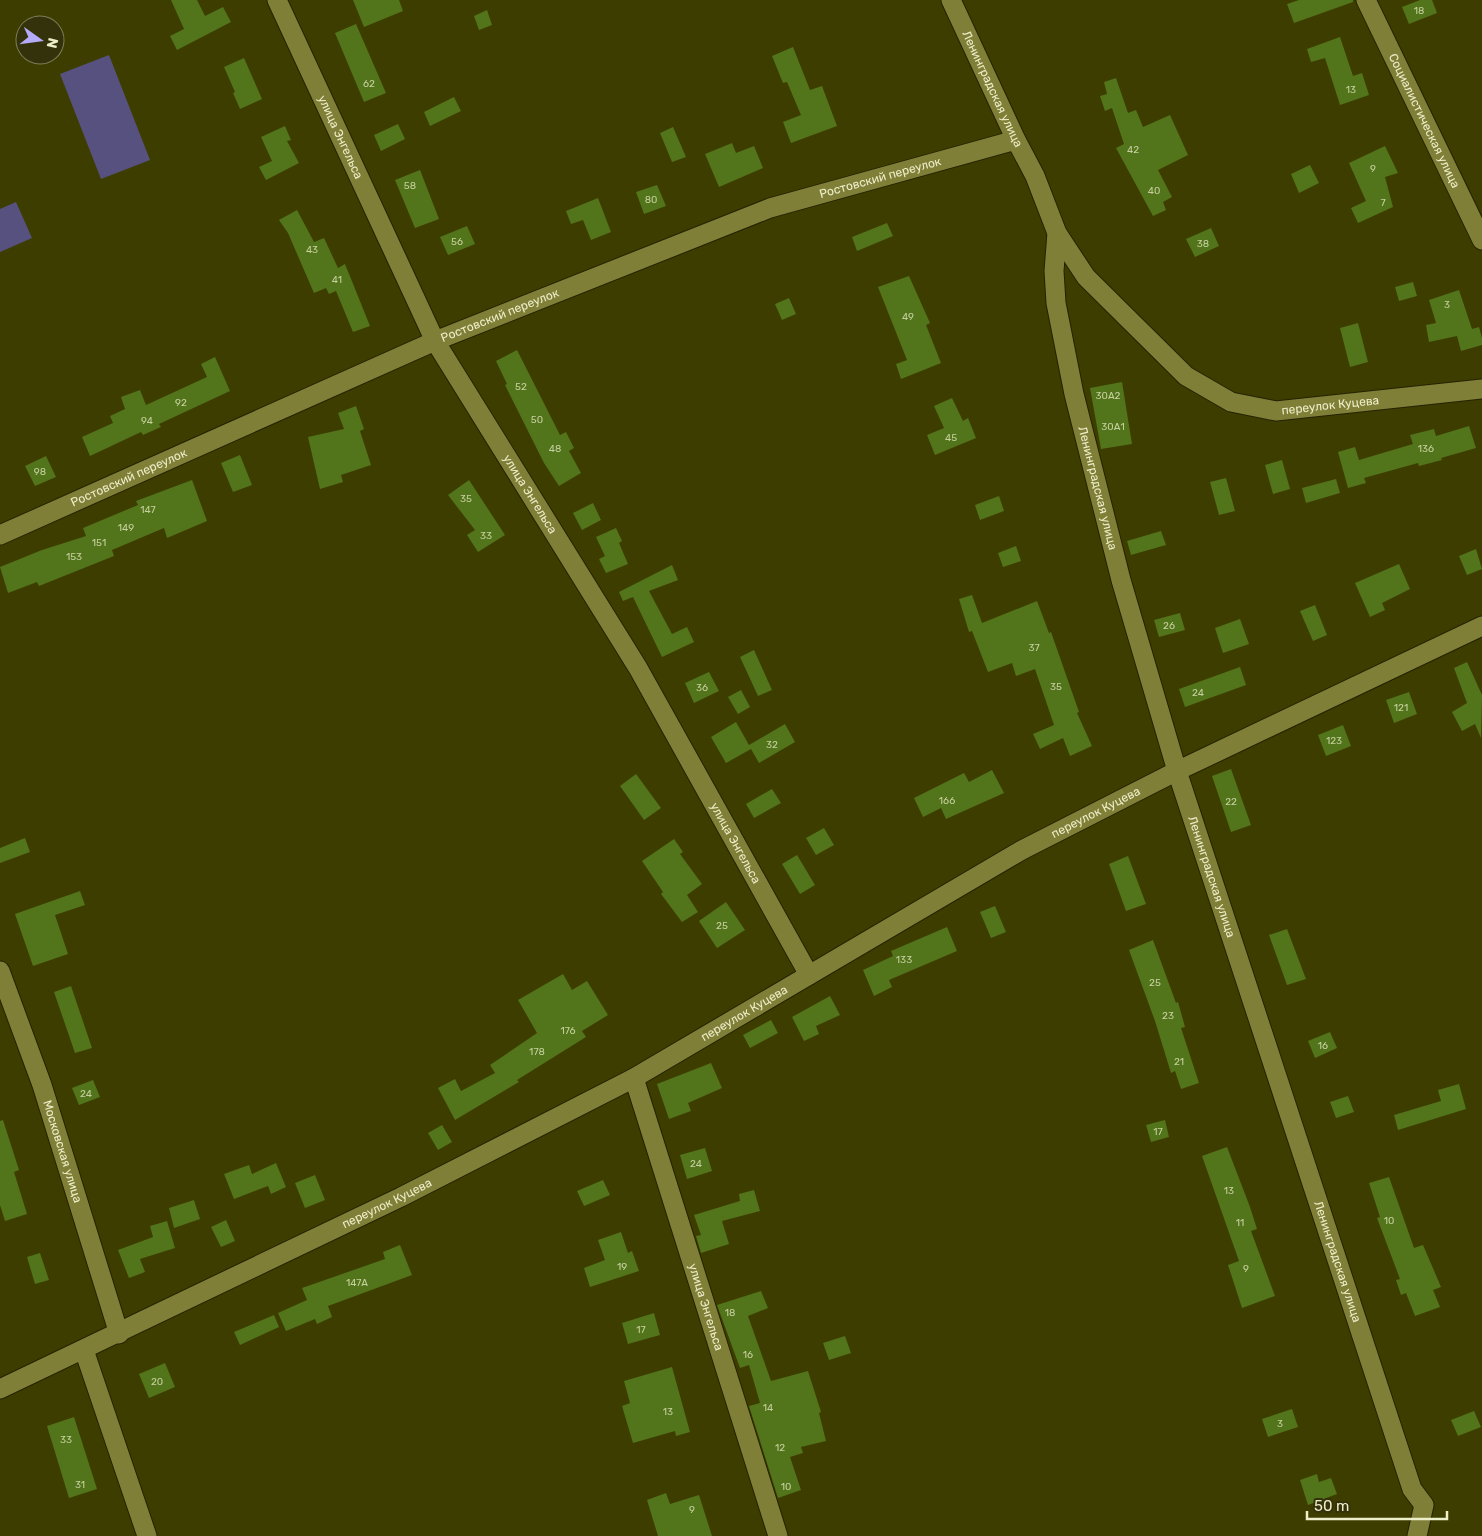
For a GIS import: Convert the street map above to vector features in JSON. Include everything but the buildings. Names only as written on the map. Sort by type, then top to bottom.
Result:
[{"type":"street","name":"улица Энгельса","points":[[277,0],[435,342],[638,668],[809,975]]},
{"type":"street","name":"Ленинградская улица","points":[[951,0],[1016,140],[1035,176],[1057,232],[1086,278],[1186,376]]},
{"type":"street","name":"Социалистическая улица","points":[[1366,0],[1482,240]]},
{"type":"street","name":"Ростовский переулок","points":[[0,535],[435,342],[770,208],[1016,140]]},
{"type":"street","name":"Ленинградская улица","points":[[1057,232],[1054,271],[1056,303],[1074,394],[1121,580],[1177,771],[1412,1489],[1424,1505],[1417,1536]]},
{"type":"street","name":"переулок Куцева","points":[[1186,376],[1231,402],[1276,411],[1482,389]]},
{"type":"street","name":"переулок Куцева","points":[[0,1389],[119,1334],[400,1197],[634,1078],[1022,850],[1177,771],[1482,626]]},
{"type":"street","name":"Московская улица","points":[[0,971],[42,1085],[119,1334]]},
{"type":"street","name":"улица Энгельса","points":[[634,1078],[778,1536]]},
{"type":"street","points":[[84,1350],[147,1536]]},
{"type":"shaded area","points":[[109,55],[150,160],[101,179],[60,74]]},
{"type":"shaded area","points":[[16,202],[32,238],[0,252],[0,209]]}]
